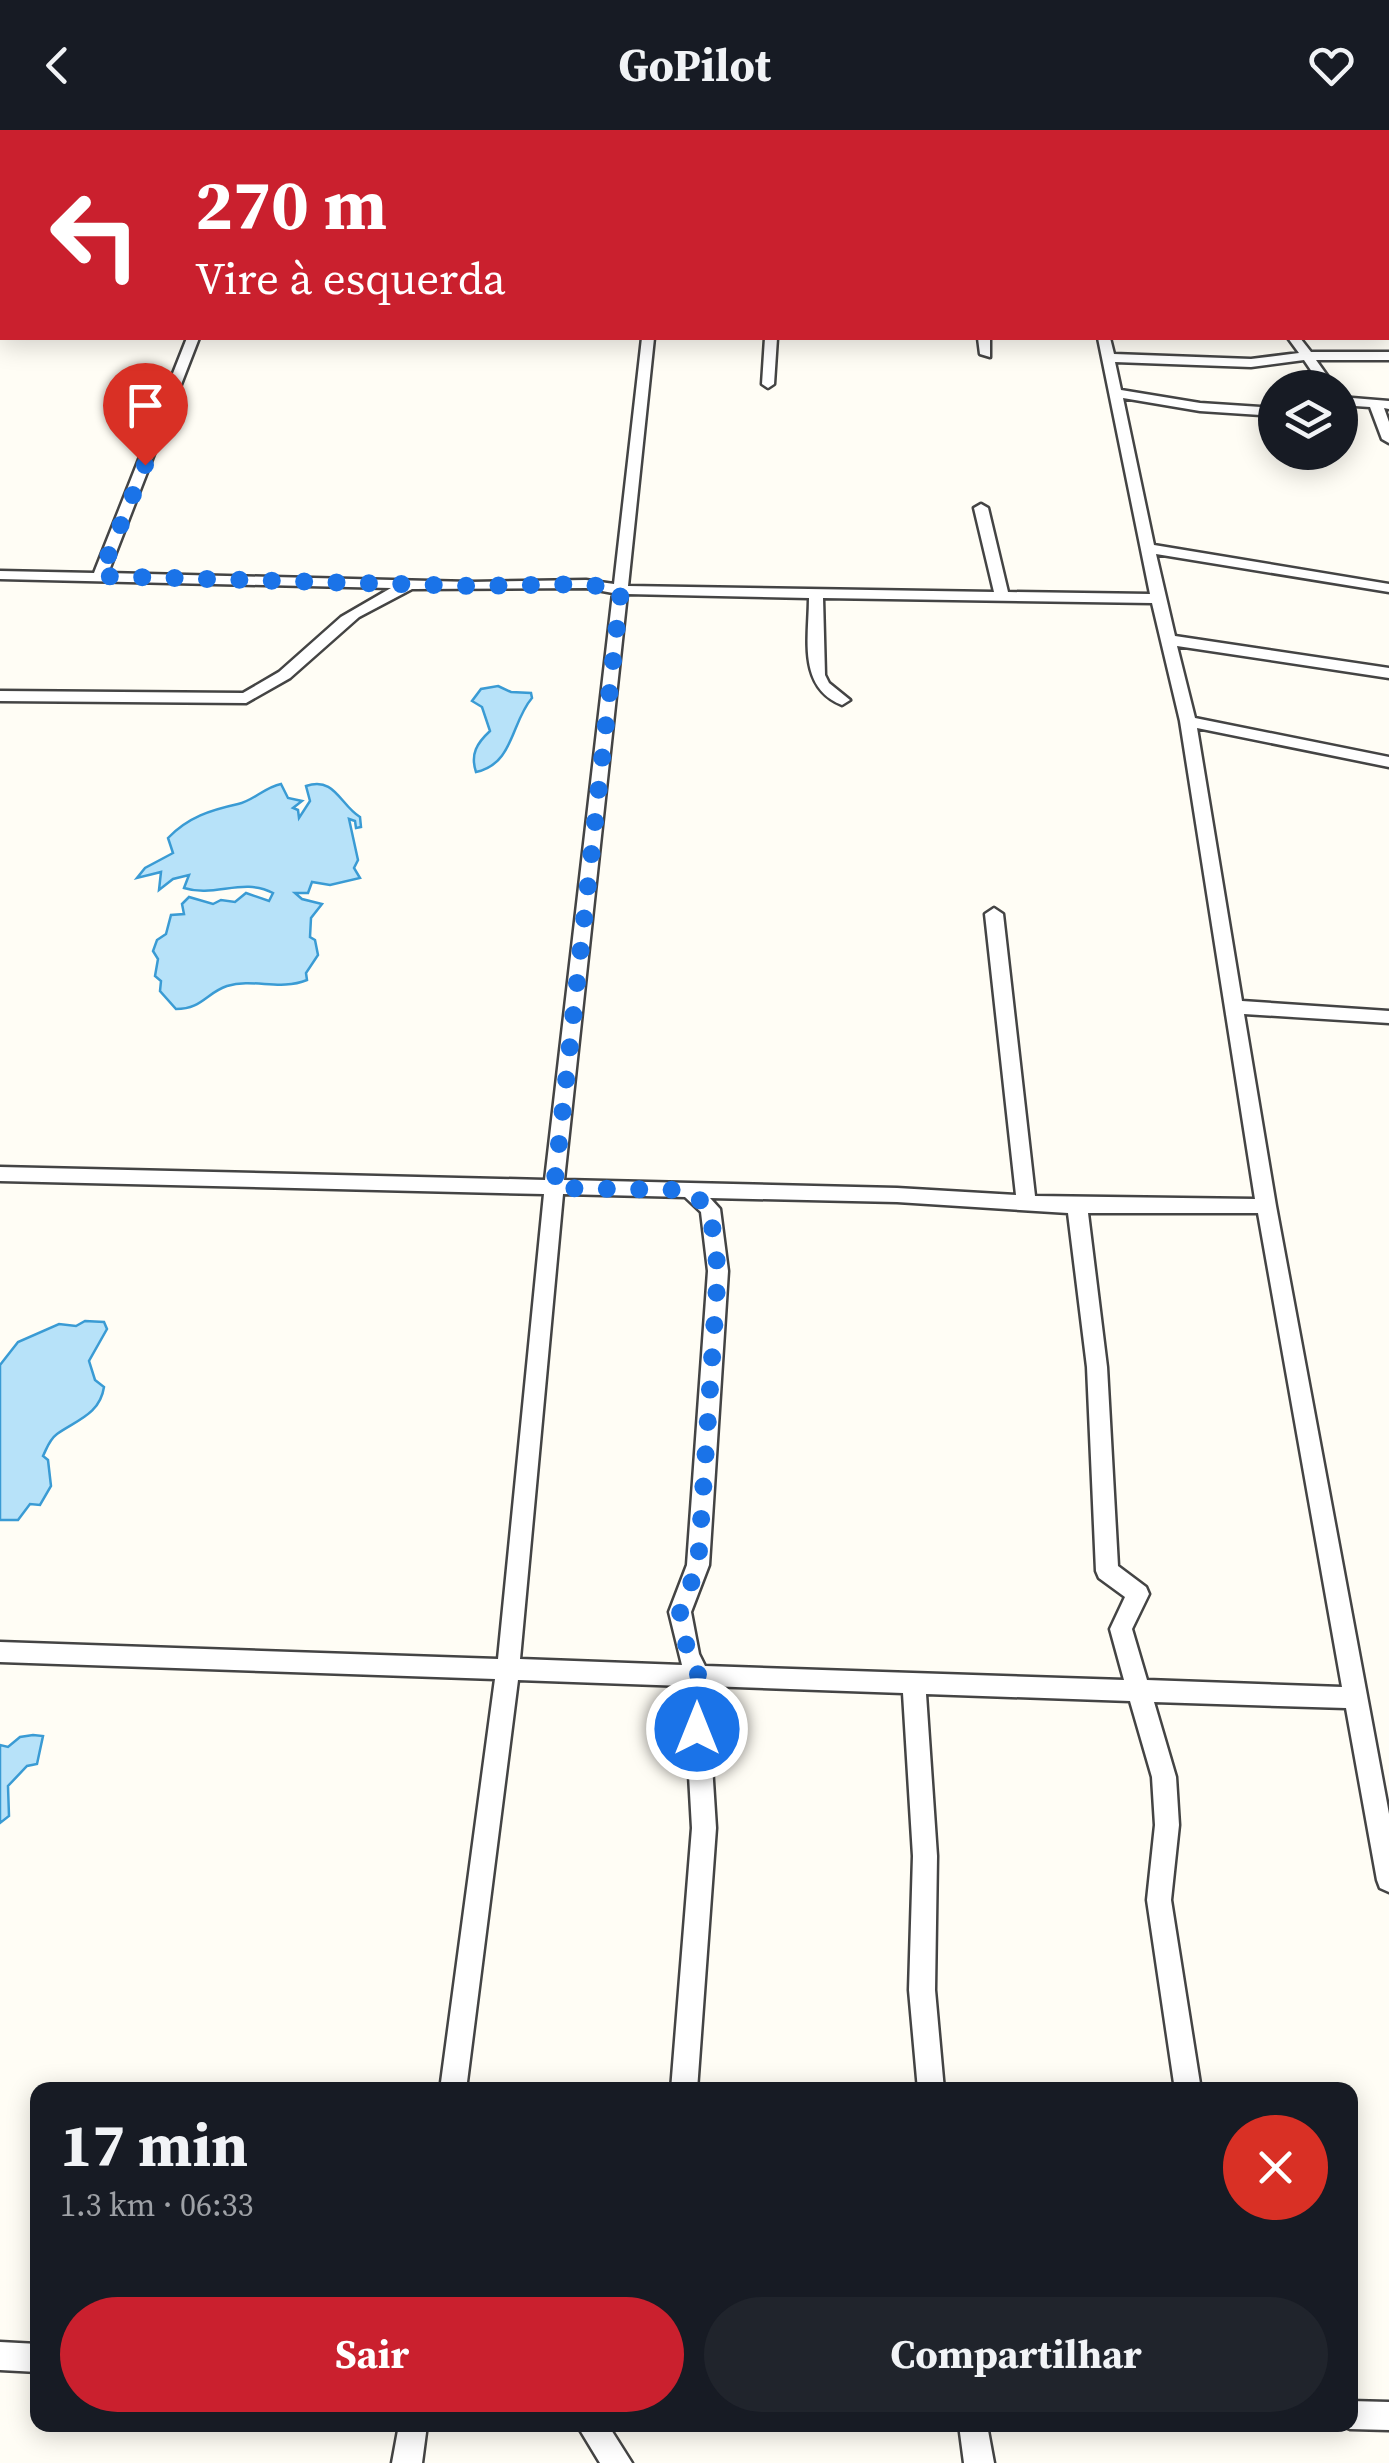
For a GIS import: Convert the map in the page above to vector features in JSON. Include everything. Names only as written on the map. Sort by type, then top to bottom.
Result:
[{"type":"street","points":[[100,576],[192,340]]},
{"type":"street","points":[[453,2082],[508,1669],[554,1196],[648,340]]},
{"type":"street","points":[[768,384],[770,340]]},
{"type":"street","points":[[984,340],[986,354]]},
{"type":"street","points":[[1104,340],[1158,599],[1188,721],[1266,1206],[1389,1880]]},
{"type":"street","points":[[1296,340],[1318,370]]},
{"type":"street","points":[[1109,358],[1251,363],[1308,356],[1389,356]]},
{"type":"street","points":[[1117,393],[1200,407],[1258,411]]},
{"type":"street","points":[[1382,404],[1389,439]]},
{"type":"street","points":[[980,508],[1002,597]]},
{"type":"street","points":[[1148,548],[1389,588]]},
{"type":"street","points":[[0,575],[586,584],[621,590],[1158,599]]},
{"type":"street","points":[[0,696],[246,698],[280,681],[338,626],[366,606],[410,584]]},
{"type":"street","points":[[816,594],[817,675],[842,700]]},
{"type":"street","points":[[1168,640],[1389,673]]},
{"type":"street","points":[[1188,721],[1389,762]]},
{"type":"street","points":[[994,914],[1026,1203]]},
{"type":"street","points":[[1235,1007],[1389,1016]]},
{"type":"street","points":[[0,1174],[554,1196],[584,1188],[1076,1206],[1266,1206]]},
{"type":"street","points":[[685,2082],[704,1828],[694,1696],[698,1673],[688,1654],[680,1612],[698,1565],[718,1271],[710,1210],[689,1190]]},
{"type":"street","points":[[1076,1206],[1097,1367],[1108,1571],[1138,1594],[1121,1629],[1164,1777],[1166,1825],[1159,1900],[1187,2082]]},
{"type":"street","points":[[0,1652],[1356,1698]]},
{"type":"street","points":[[914,1683],[925,1856],[922,1990],[929,2082]]},
{"type":"street","points":[[0,2356],[30,2358]]},
{"type":"street","points":[[1358,2414],[1389,2416]]},
{"type":"street","points":[[407,2463],[412,2432]]},
{"type":"street","points":[[597,2432],[617,2463]]},
{"type":"street","points":[[973,2432],[979,2463]]},
{"type":"water","points":[[498,686],[511,692],[531,693],[532,698],[505,751],[488,768],[476,772],[476,749],[490,731],[482,707],[472,701],[481,689]]},
{"type":"water","points":[[281,784],[288,798],[302,801],[293,808],[298,810],[299,818],[310,801],[306,786],[316,784],[331,788],[360,817],[361,827],[356,828],[355,821],[349,819],[358,860],[354,868],[360,878],[330,885],[312,882],[308,893],[295,893],[322,904],[311,918],[310,937],[315,940],[318,955],[306,973],[307,980],[227,986],[198,1004],[176,1009],[160,991],[161,981],[155,976],[158,959],[153,951],[157,940],[166,934],[171,915],[184,914],[182,904],[189,897],[213,904],[221,900],[235,902],[246,893],[269,901],[273,893],[251,887],[207,891],[184,888],[189,875],[173,879],[159,890],[161,872],[137,878],[145,868],[173,853],[168,838],[184,825]]},
{"type":"water","points":[[85,1321],[104,1322],[107,1329],[89,1361],[95,1380],[104,1387],[102,1396],[93,1410],[48,1444],[43,1456],[48,1460],[51,1486],[40,1505],[30,1504],[18,1520],[0,1520],[0,1365],[18,1342],[59,1324],[76,1326]]},
{"type":"water","points":[[43,1736],[37,1764],[27,1766],[8,1786],[9,1816],[0,1823],[0,1745],[8,1747],[20,1737]]},
{"type":"route","points":[[145,465],[100,576],[471,586],[586,584],[621,590],[554,1188],[689,1190],[710,1210],[718,1271],[705,1415],[698,1565],[680,1612],[688,1654],[698,1673],[694,1696],[697,1729]]}]
